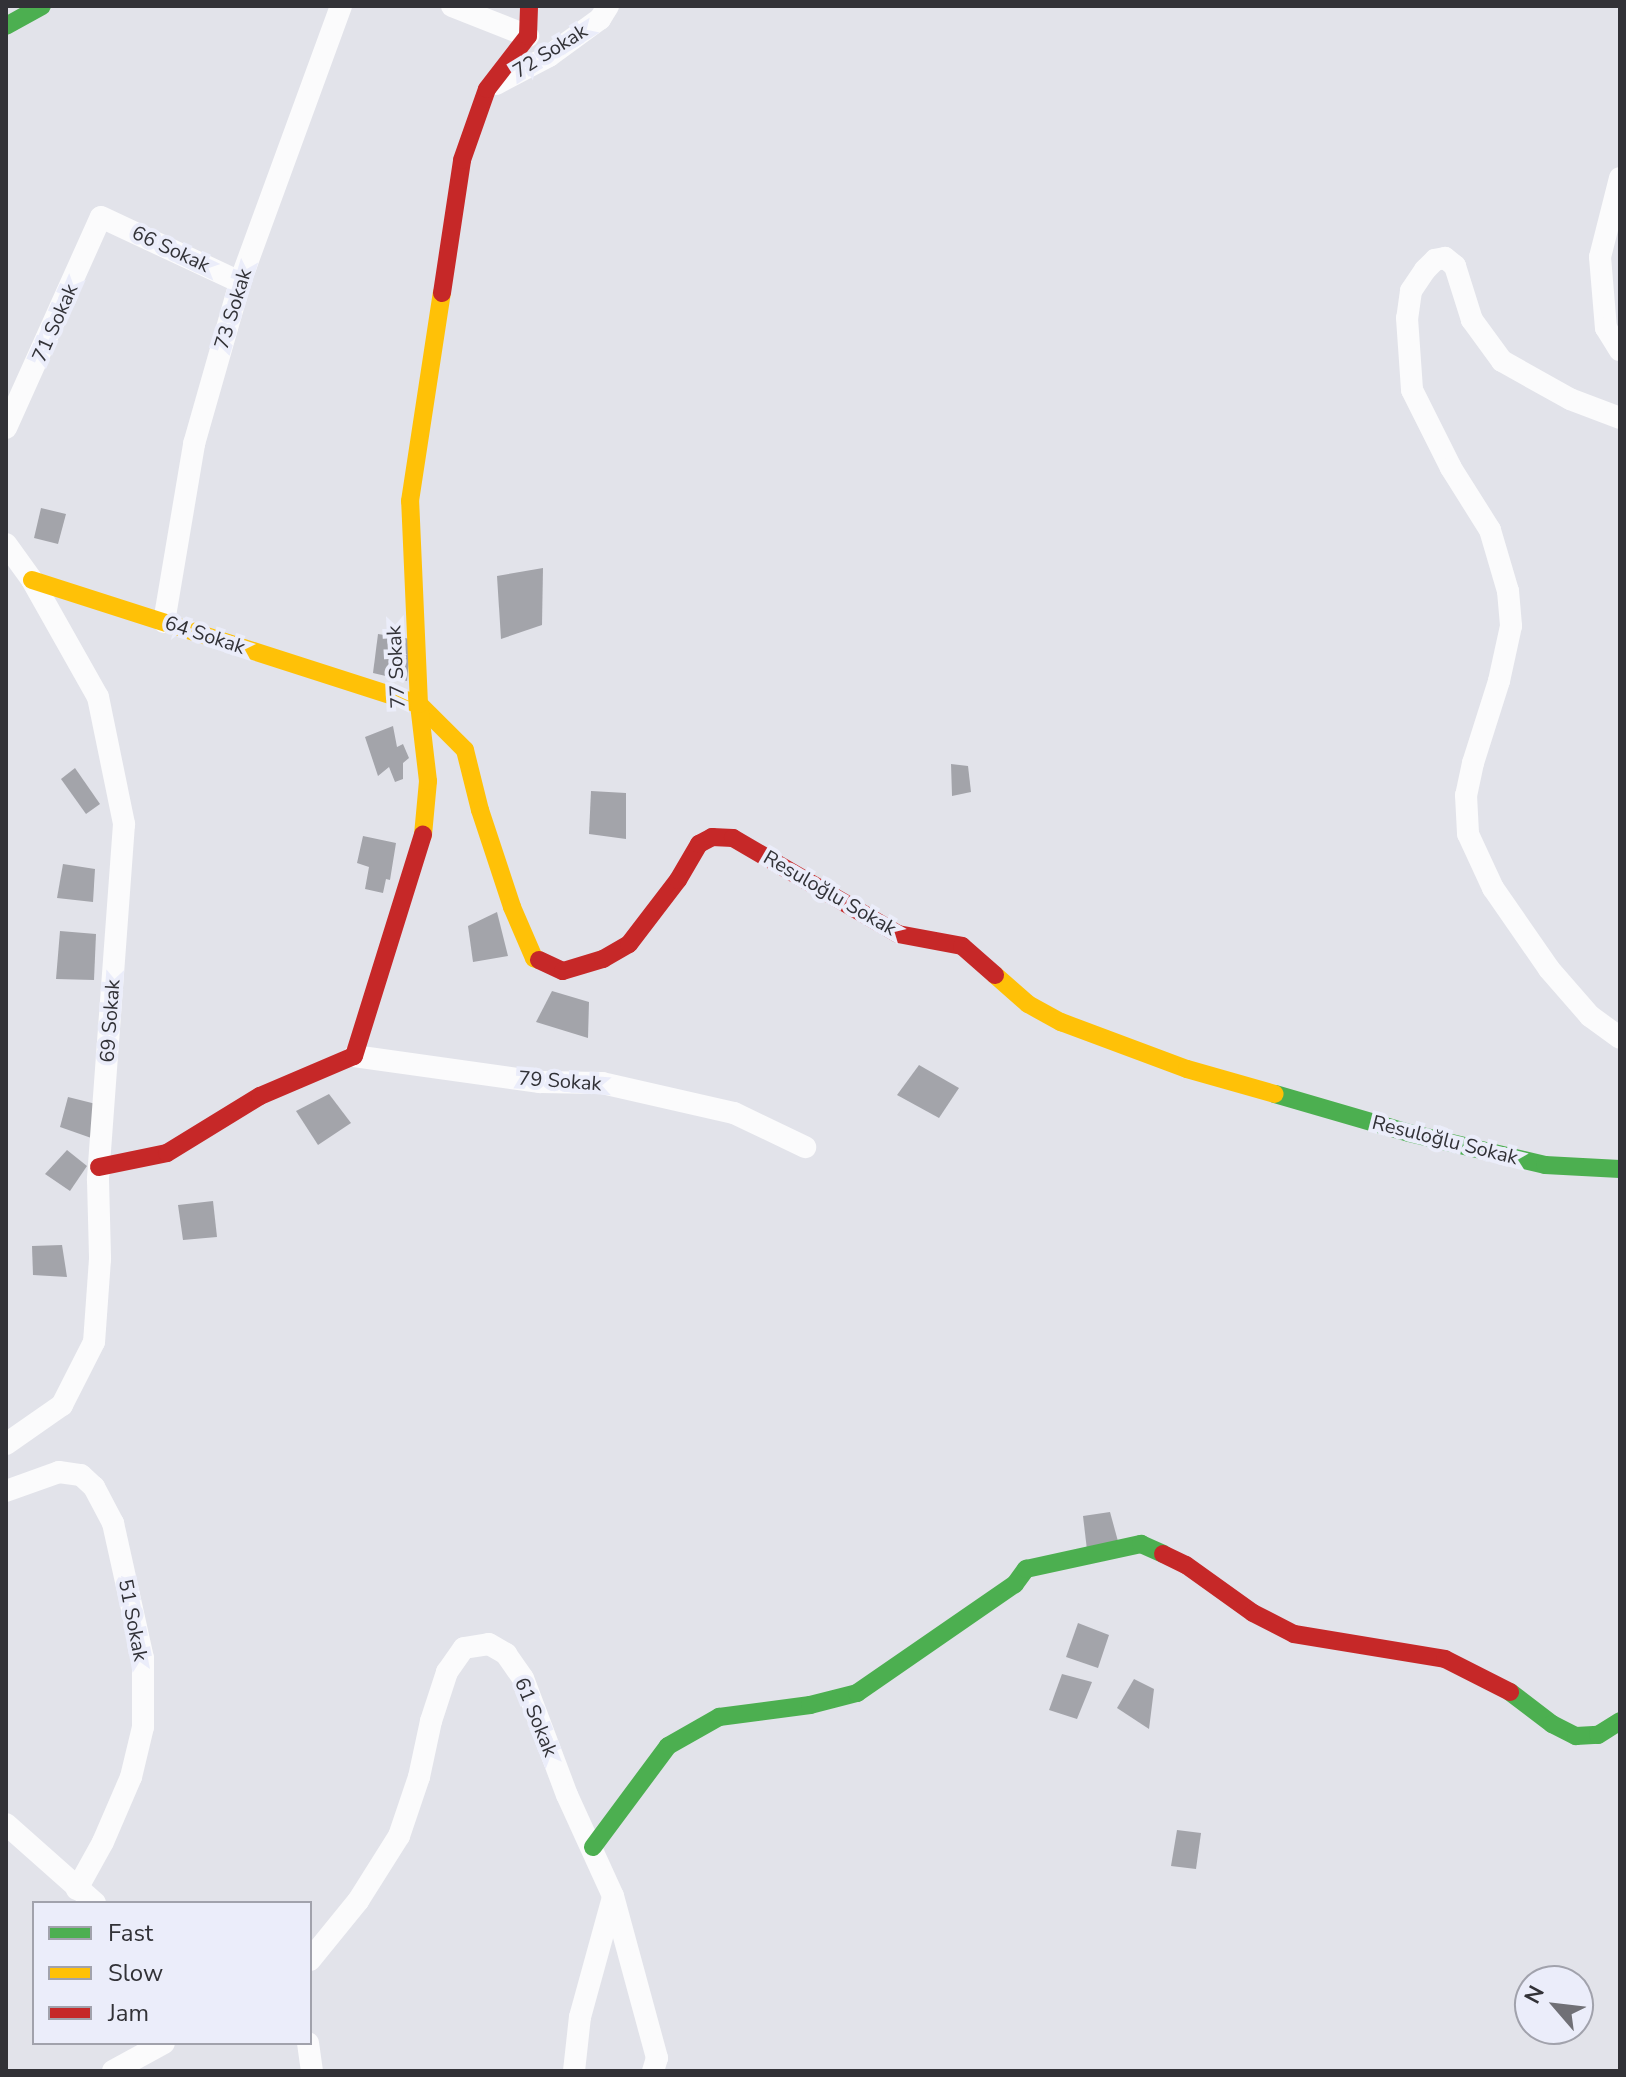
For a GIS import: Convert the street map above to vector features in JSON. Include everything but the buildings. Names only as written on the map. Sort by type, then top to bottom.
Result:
[{"type":"main road","points":[[6,26],[42,6]]},
{"type":"main road","points":[[528,36],[529,6]]},
{"type":"main road","name":"77 Sokak","points":[[354,1056],[422,844],[428,781],[419,704],[410,501],[462,160],[487,89],[528,36]]},
{"type":"main road","name":"64 Sokak","points":[[32,580],[419,704]]},
{"type":"main road","name":"Resuloğlu Sokak","points":[[419,704],[465,750],[480,810],[512,907],[534,958],[563,971],[603,959],[629,944],[678,880],[699,844],[712,837],[733,838],[898,934],[962,946],[1028,1004],[1187,1069],[1409,1133],[1545,1165],[1620,1169]]},
{"type":"main road","points":[[99,1167],[167,1153],[260,1096],[354,1056]]},
{"type":"main road","points":[[593,1847],[668,1746],[719,1717],[810,1705],[857,1693],[1015,1584],[1026,1569],[1141,1544],[1186,1565],[1253,1613],[1294,1634],[1445,1659],[1503,1686],[1552,1724],[1576,1736],[1598,1735],[1620,1721]]},
{"type":"street","name":"73 Sokak","points":[[164,622],[194,444],[240,282],[341,6]]},
{"type":"street","points":[[452,6],[528,36]]},
{"type":"street","name":"72 Sokak","points":[[487,89],[549,56],[600,19],[608,6]]},
{"type":"street","points":[[1620,178],[1600,257],[1606,328],[1620,350]]},
{"type":"street","name":"66 Sokak","points":[[101,217],[240,282]]},
{"type":"street","name":"71 Sokak","points":[[6,428],[101,217]]},
{"type":"street","points":[[1620,418],[1570,399],[1502,361],[1472,320],[1455,266],[1445,258],[1435,260],[1411,291],[1407,318],[1412,390],[1451,468],[1490,530],[1508,591],[1511,626],[1499,681],[1466,795],[1468,834],[1493,888],[1549,969],[1590,1016],[1620,1038]]},
{"type":"street","points":[[6,544],[32,580]]},
{"type":"street","name":"69 Sokak","points":[[6,1444],[62,1405],[94,1342],[100,1259],[99,1167],[124,824],[98,697],[32,580]]},
{"type":"street","name":"79 Sokak","points":[[354,1056],[540,1082],[602,1083],[734,1113],[805,1147]]},
{"type":"street","name":"51 Sokak","points":[[6,1491],[59,1472],[81,1475],[94,1487],[113,1523],[143,1658],[143,1727],[131,1777],[103,1842],[77,1889]]},
{"type":"street","name":"61 Sokak","points":[[312,1958],[358,1901],[399,1836],[419,1777],[431,1721],[447,1672],[464,1648],[477,1643],[489,1644],[506,1654],[523,1678],[567,1795],[613,1896],[657,2058],[653,2071]]},
{"type":"street","points":[[6,1824],[92,1901]]},
{"type":"street","points":[[574,2071],[580,2017],[613,1896]]},
{"type":"street","points":[[113,2071],[160,2045]]},
{"type":"street","points":[[308,2045],[312,2071]]},
{"type":"traffic: fast","points":[[6,26],[42,6]]},
{"type":"traffic: fast","points":[[1275,1094],[1409,1133],[1545,1165],[1620,1169]]},
{"type":"traffic: fast","points":[[593,1847],[668,1746],[719,1717],[810,1705],[857,1693],[1015,1584],[1026,1569],[1141,1544],[1163,1554]]},
{"type":"traffic: fast","points":[[1510,1692],[1552,1724],[1576,1736],[1598,1735],[1620,1721]]},
{"type":"traffic: slow","points":[[423,835],[428,781],[419,704],[410,501],[442,293]]},
{"type":"traffic: slow","points":[[32,580],[419,704],[465,750],[480,810],[512,907],[534,958],[539,960]]},
{"type":"traffic: slow","points":[[995,975],[1028,1004],[1061,1022],[1187,1069],[1275,1094]]},
{"type":"traffic: jam","points":[[442,293],[462,160],[487,89],[528,36],[529,6]]},
{"type":"traffic: jam","points":[[99,1167],[167,1153],[260,1096],[354,1056],[423,835]]},
{"type":"traffic: jam","points":[[539,960],[563,971],[603,959],[629,944],[678,880],[699,844],[712,837],[733,838],[898,934],[962,946],[995,975]]},
{"type":"traffic: jam","points":[[1163,1554],[1186,1565],[1253,1613],[1294,1634],[1445,1659],[1510,1692]]}]
